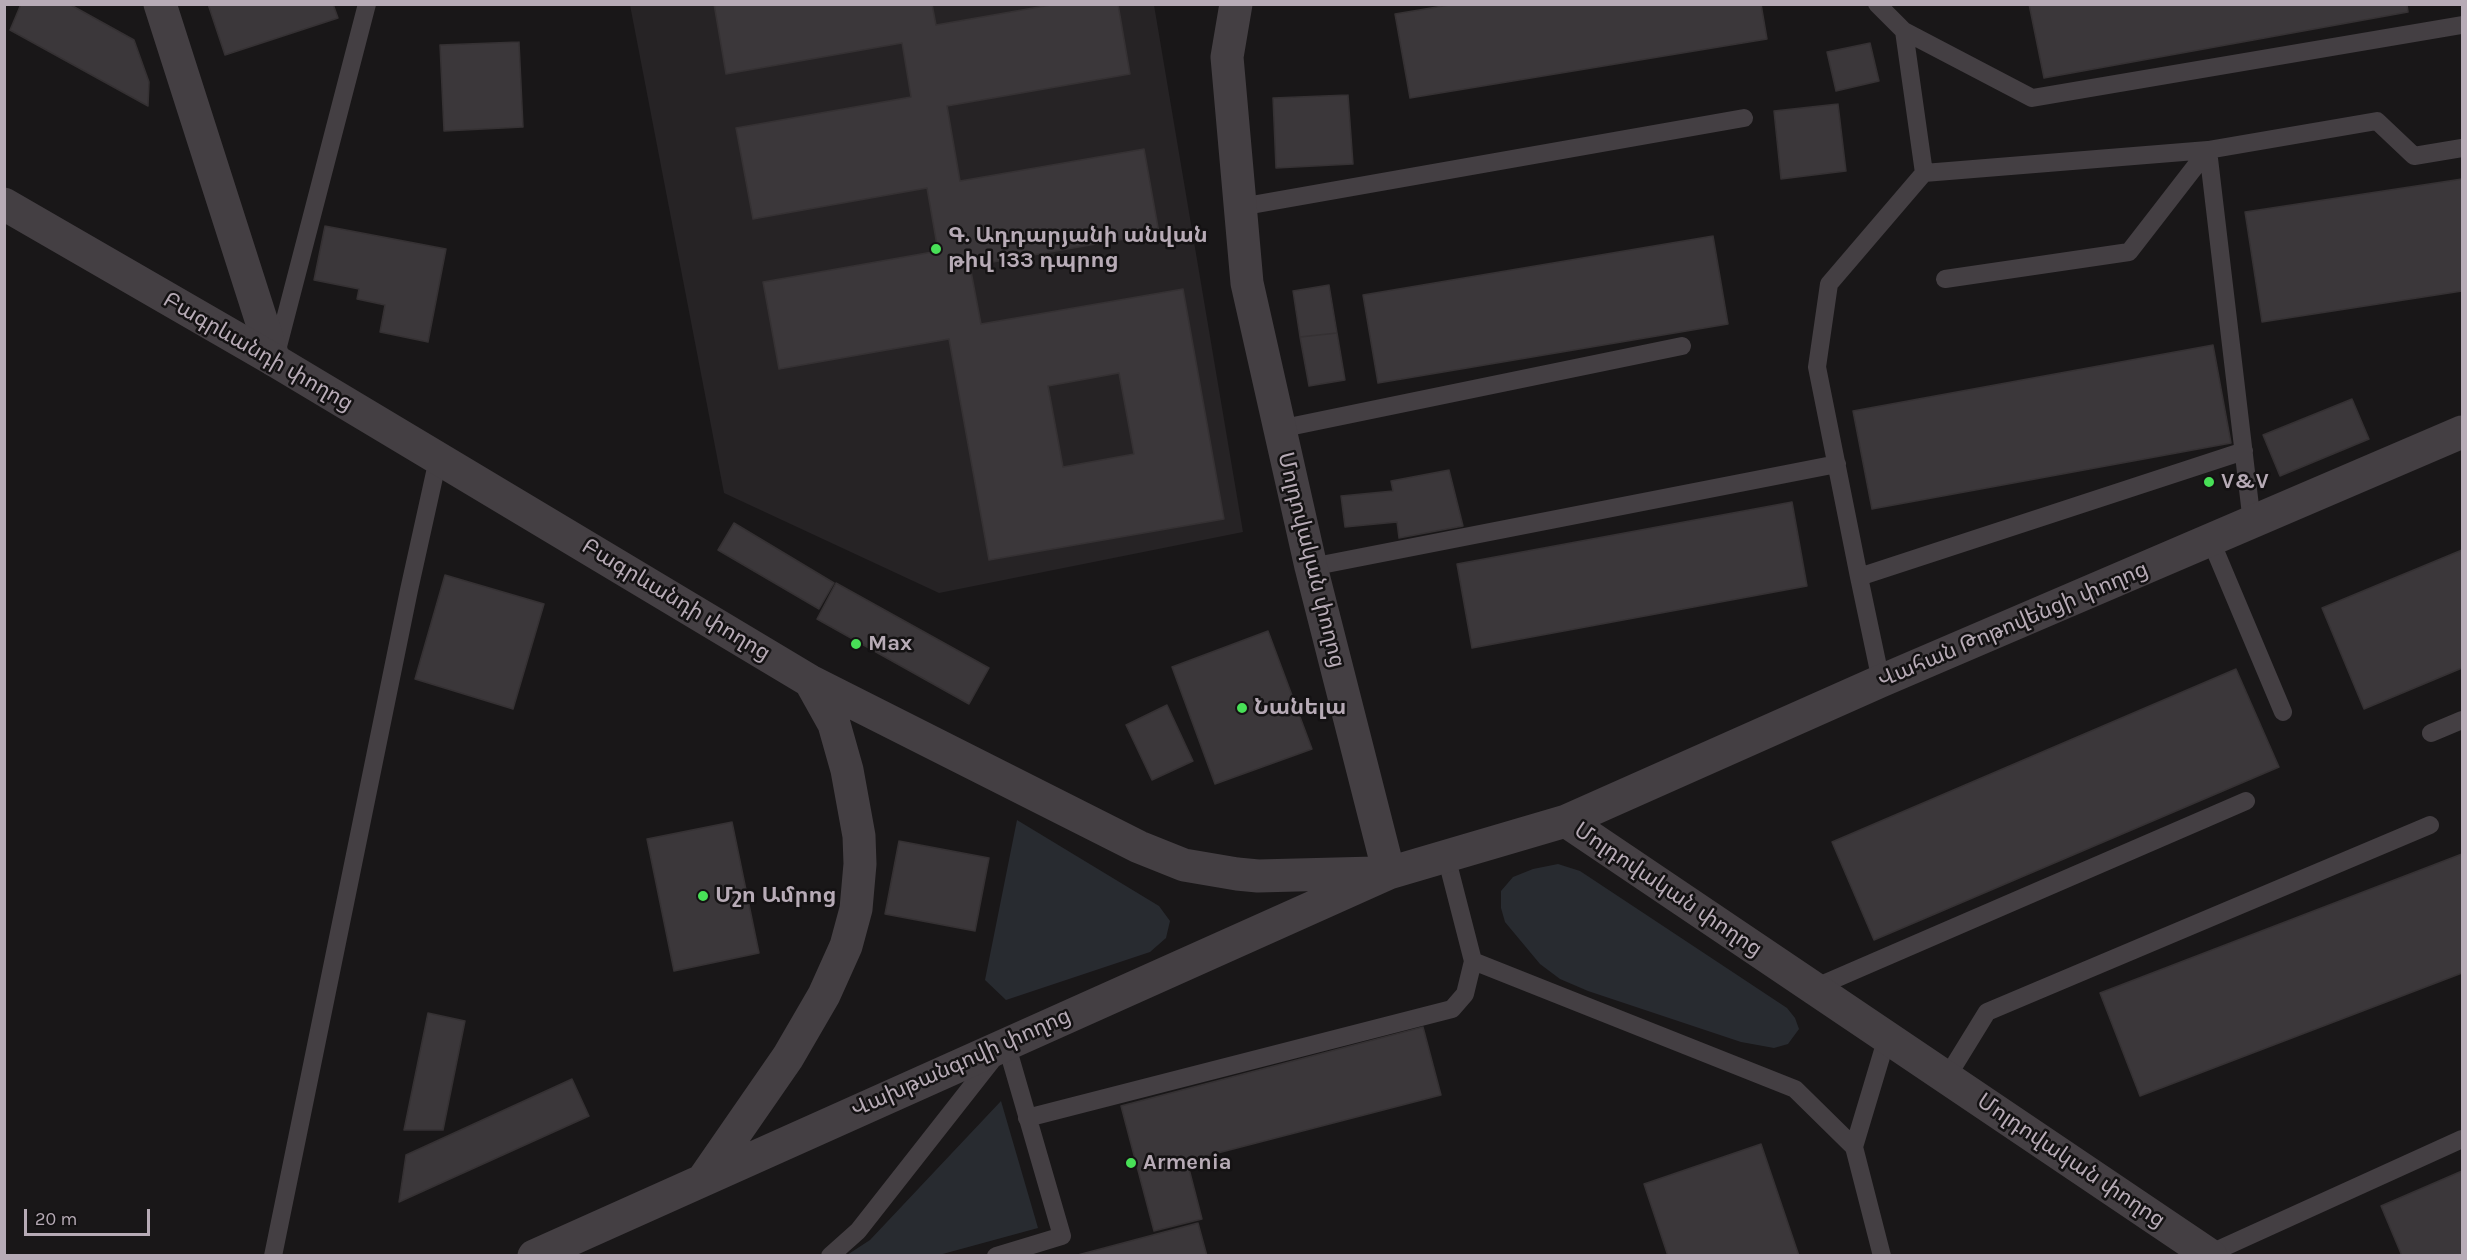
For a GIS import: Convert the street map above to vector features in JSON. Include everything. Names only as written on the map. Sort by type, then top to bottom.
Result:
[{"type":"street","points":[[160,4],[274,360]]},
{"type":"street","name":"Մոլդովական փողոց","points":[[1236,4],[1227,57],[1247,283],[1311,567],[1389,873],[1566,821],[2210,1255]]},
{"type":"street","name":"Բագրևանդի փողոց","points":[[4,204],[274,360],[810,681],[1139,847],[1184,865],[1257,876],[1389,873]]},
{"type":"street","name":"Վահան Թոթովենցի փողոց","points":[[1566,821],[1881,681],[2463,432]]},
{"type":"street","points":[[705,1177],[788,1057],[824,995],[846,946],[856,909],[860,864],[859,836],[847,770],[834,724],[810,681]]},
{"type":"street","name":"Վախթանգովի փողոց","points":[[534,1256],[705,1177],[1389,873]]},
{"type":"lane","points":[[274,360],[367,4]]},
{"type":"lane","points":[[1877,4],[1904,31],[2031,98],[2463,25]]},
{"type":"lane","points":[[1904,31],[1924,173]]},
{"type":"lane","points":[[1240,207],[1744,118]]},
{"type":"lane","points":[[1881,681],[1817,368],[1829,284],[1924,173],[2208,150],[2377,121],[2414,156],[2463,148]]},
{"type":"lane","points":[[1945,279],[2129,252],[2208,150]]},
{"type":"lane","points":[[2208,150],[2252,523]]},
{"type":"lane","points":[[1279,429],[1682,346]]},
{"type":"lane","points":[[1859,577],[2244,451]]},
{"type":"lane","points":[[273,1256],[409,590],[438,459]]},
{"type":"lane","points":[[1311,567],[1837,464]]},
{"type":"lane","points":[[2211,541],[2283,712]]},
{"type":"lane","points":[[2431,733],[2463,720]]},
{"type":"lane","points":[[1814,988],[2246,801]]},
{"type":"lane","points":[[1947,1077],[1987,1012],[2430,825]]},
{"type":"lane","points":[[1027,1118],[1452,1009],[1465,994],[1473,961],[1446,856]]},
{"type":"lane","points":[[1473,961],[1795,1089],[1854,1147],[1882,1256]]},
{"type":"lane","points":[[1854,1147],[1887,1037]]},
{"type":"lane","points":[[996,1256],[1062,1236],[1005,1044]]},
{"type":"lane","points":[[830,1256],[858,1232],[1005,1044]]},
{"type":"lane","points":[[2210,1255],[2463,1139]]},
{"type":"shaded area","name":"Գ. Ադդարյանի անվան թիվ 133 դպրոց","points":[[630,5],[1154,5],[1243,532],[939,593],[724,493]]},
{"type":"shaded area","points":[[1017,820],[1159,906],[1170,921],[1166,938],[1150,952],[1006,1000],[985,980]]},
{"type":"shaded area","points":[[1558,864],[1580,871],[1787,1008],[1795,1018],[1799,1029],[1788,1044],[1774,1048],[1741,1042],[1588,991],[1560,979],[1540,964],[1505,922],[1501,908],[1501,891],[1513,877],[1533,869]]},
{"type":"shaded area","points":[[1001,1101],[1038,1228],[939,1255],[847,1255],[870,1240]]},
{"type":"building","points":[[21,4],[69,4],[134,40],[149,82],[148,106],[10,30]]},
{"type":"building","points":[[208,4],[333,4],[338,18],[225,55]]},
{"type":"building","points":[[714,4],[932,4],[936,25],[1056,4],[1118,4],[1130,74],[947,106],[960,181],[1144,149],[1159,233],[970,266],[981,324],[1183,289],[1224,519],[989,560],[949,339],[779,369],[763,282],[938,251],[927,188],[753,219],[736,128],[911,97],[902,43],[726,74]],"holes":[[[1119,373],[1134,454],[1063,467],[1048,386]]]},
{"type":"building","points":[[1455,4],[1761,4],[1767,39],[1410,98],[1395,14]]},
{"type":"building","points":[[2029,4],[2407,4],[2408,12],[2044,78]]},
{"type":"building","points":[[519,42],[523,127],[444,131],[440,45]]},
{"type":"building","points":[[1870,43],[1879,81],[1836,91],[1827,52]]},
{"type":"building","points":[[1348,95],[1353,164],[1276,168],[1273,98]]},
{"type":"building","points":[[1838,104],[1846,171],[1781,179],[1774,111]]},
{"type":"building","points":[[2462,179],[2462,291],[2262,322],[2245,212]]},
{"type":"building","points":[[325,226],[446,249],[428,342],[380,332],[385,305],[357,299],[359,289],[314,280]]},
{"type":"building","points":[[1713,236],[1728,324],[1378,383],[1363,295]]},
{"type":"building","points":[[1329,285],[1337,333],[1300,337],[1293,291]]},
{"type":"building","points":[[1337,333],[1345,380],[1309,386],[1300,337]]},
{"type":"building","points":[[2213,345],[2231,443],[1872,509],[1853,411]]},
{"type":"building","points":[[2352,399],[2369,439],[2280,476],[2263,435]]},
{"type":"building","points":[[1449,470],[1463,526],[1399,538],[1397,522],[1345,527],[1341,496],[1393,491],[1391,481]]},
{"type":"building","points":[[1792,502],[1807,586],[1472,648],[1457,564]]},
{"type":"building","points":[[734,523],[834,583],[819,609],[718,550]]},
{"type":"building","points":[[2462,550],[2462,668],[2364,709],[2322,608]]},
{"type":"building","points":[[445,575],[544,604],[513,709],[415,679]]},
{"type":"building","points":[[836,583],[989,668],[969,704],[817,619]]},
{"type":"building","name":"Նանելա","points":[[1268,631],[1312,749],[1215,784],[1172,667]]},
{"type":"building","points":[[2236,669],[2279,767],[1874,940],[1832,842]]},
{"type":"building","points":[[1167,705],[1193,761],[1152,780],[1126,725]]},
{"type":"building","name":"Մշո Ամրոց","points":[[732,822],[759,953],[674,971],[647,839]]},
{"type":"building","points":[[899,841],[989,858],[975,931],[885,914]]},
{"type":"building","points":[[2462,854],[2462,973],[2140,1096],[2100,993]]},
{"type":"building","points":[[428,1013],[465,1021],[443,1130],[404,1130]]},
{"type":"building","points":[[1423,1027],[1441,1095],[1187,1161],[1202,1219],[1154,1231],[1121,1106]]},
{"type":"building","points":[[572,1079],[589,1116],[399,1202],[406,1155]]},
{"type":"building","points":[[1761,1144],[1799,1256],[1668,1256],[1644,1184]]},
{"type":"building","points":[[2462,1171],[2462,1256],[2402,1256],[2381,1206]]},
{"type":"building","points":[[1198,1223],[1207,1256],[1074,1256]]},
{"type":"place","name":"Գ. Ադդարյանի անվան թիվ 133 դպրոց","points":[[936,249]]},
{"type":"place","name":"V&V","points":[[2209,482]]},
{"type":"place","name":"Max","points":[[856,644]]},
{"type":"place","name":"Նանելա","points":[[1242,708]]},
{"type":"place","name":"Մշո Ամրոց","points":[[703,896]]},
{"type":"place","name":"Armenia","points":[[1131,1163]]}]
